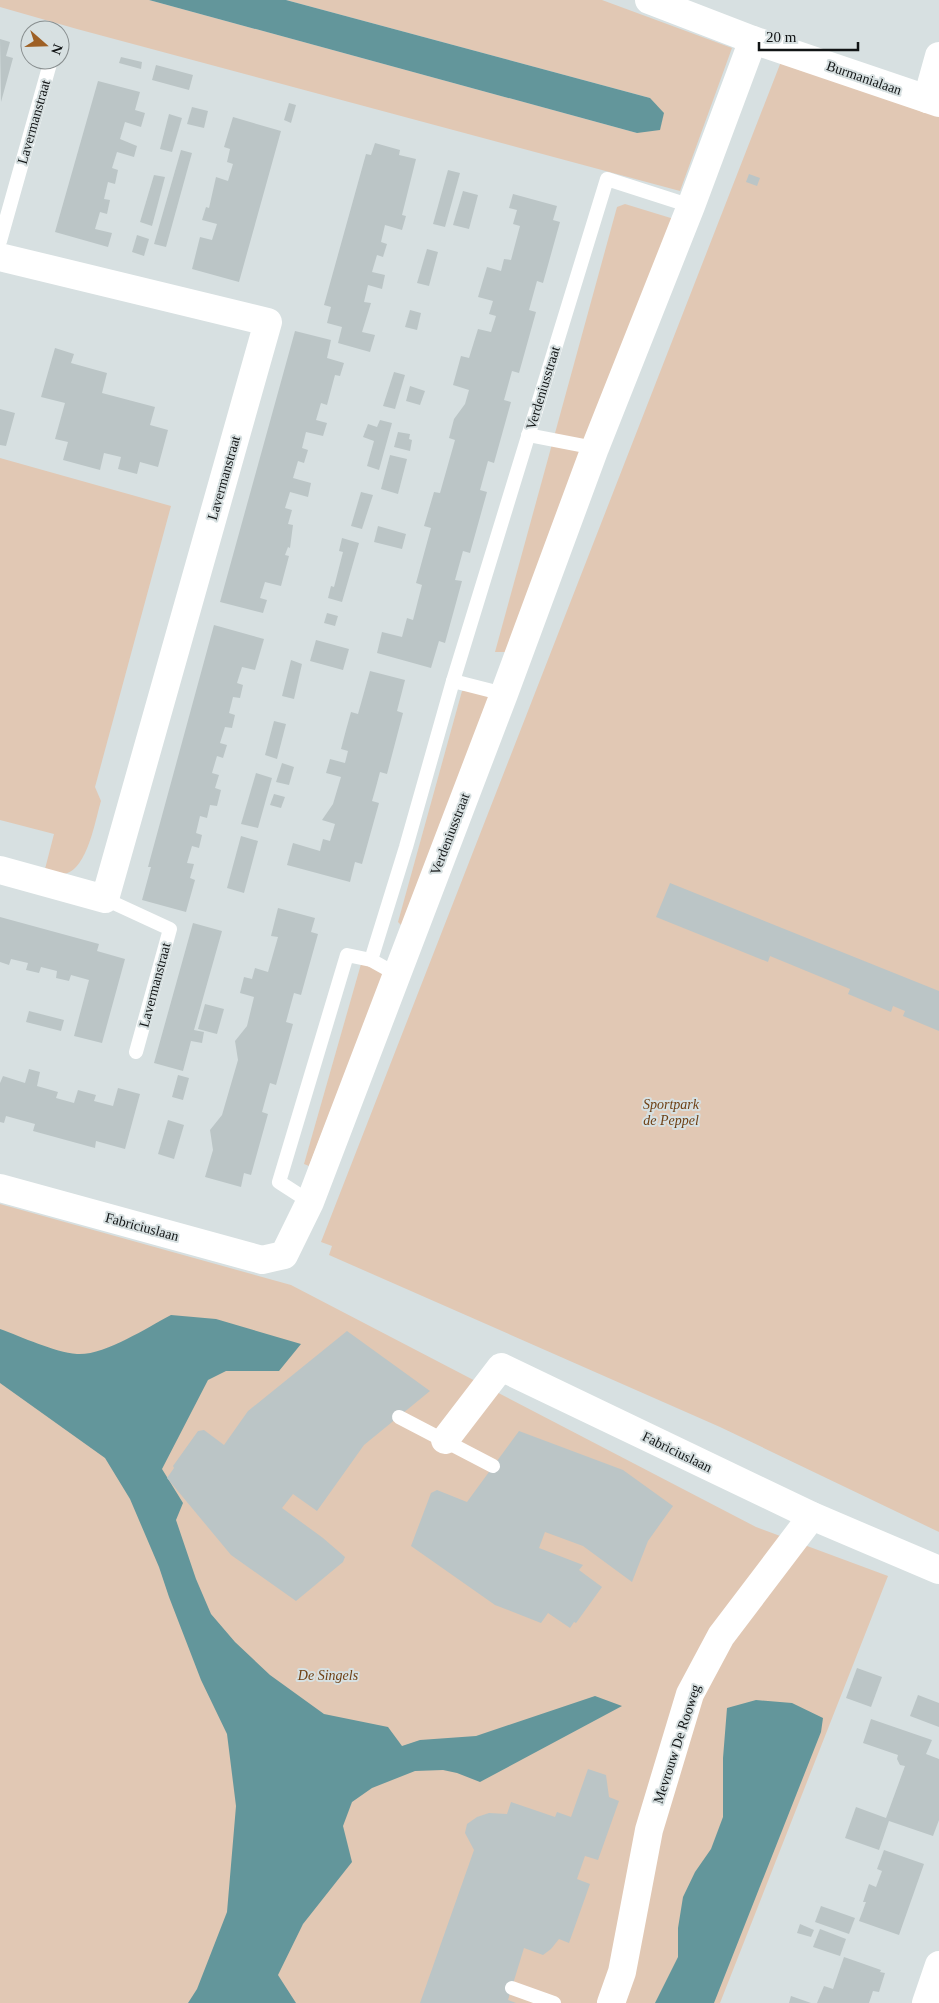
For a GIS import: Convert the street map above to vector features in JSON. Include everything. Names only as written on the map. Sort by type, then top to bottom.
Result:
[{"type":"street","name":"Burmanialaan","points":[[649,0],[753,40],[933,101]]},
{"type":"street","name":"Verdeniusstraat","points":[[284,1256],[310,1202],[504,694],[595,448],[691,206],[753,40]]},
{"type":"street","points":[[933,101],[939,56]]},
{"type":"street","name":"Lavermanstraat","points":[[0,257],[268,322],[105,899],[0,870]]},
{"type":"street","name":"Fabriciuslaan","points":[[0,1188],[262,1260],[284,1256]]},
{"type":"street","name":"Fabriciuslaan","points":[[445,1440],[501,1367],[812,1516],[939,1570]]},
{"type":"street","name":"Mevrouw De Rooweg","points":[[611,2003],[622,1972],[649,1830],[690,1694],[721,1636],[812,1516]]},
{"type":"street","points":[[926,2003],[939,1965]]},
{"type":"lane","name":"Lavermanstraat","points":[[0,242],[48,70]]},
{"type":"lane","name":"Verdeniusstraat","points":[[372,960],[453,681],[607,179],[691,206]]},
{"type":"lane","points":[[528,435],[595,448]]},
{"type":"lane","points":[[453,681],[504,694]]},
{"type":"lane","name":"Lavermanstraat","points":[[105,899],[170,929],[136,1052]]},
{"type":"lane","points":[[310,1202],[278,1182],[347,955],[372,960],[396,974]]},
{"type":"lane","points":[[399,1417],[493,1466]]},
{"type":"lane","points":[[512,1988],[554,2003]]},
{"type":"green space","points":[[0,0],[149,0],[637,133],[650,98],[286,0],[602,0],[732,48],[680,191],[77,29],[70,27],[70,20],[46,20],[0,7]]},
{"type":"green space","name":"Sportpark de Peppel","points":[[784,54],[939,113],[939,1532],[720,1427],[329,1255],[332,1246],[321,1242]]},
{"type":"green space","points":[[625,204],[674,219],[507,652],[495,652],[617,207]]},
{"type":"green space","points":[[0,458],[171,506],[95,787],[101,801],[93,833],[77,866],[69,872],[60,874],[45,869],[54,834],[0,820]]},
{"type":"green space","points":[[493,689],[402,926],[398,922],[462,691]]},
{"type":"green space","points":[[361,964],[386,968],[309,1166],[304,1164]]},
{"type":"green space","name":"De Singels","points":[[0,1204],[291,1285],[756,1527],[888,1576],[720,2003],[0,2003]]},
{"type":"water","points":[[149,0],[286,0],[650,98],[664,113],[660,130],[637,133]]},
{"type":"water","points":[[171,1315],[216,1319],[301,1344],[279,1371],[226,1371],[208,1380],[162,1469],[183,1503],[176,1520],[196,1579],[211,1614],[235,1642],[270,1675],[324,1714],[388,1727],[402,1746],[420,1740],[476,1736],[595,1696],[622,1706],[480,1782],[443,1770],[415,1771],[372,1788],[352,1802],[343,1826],[352,1862],[303,1924],[278,1975],[296,2003],[188,2003],[197,1989],[227,1912],[236,1806],[227,1734],[201,1680],[159,1567],[130,1499],[105,1458],[0,1383],[0,1329],[38,1344],[77,1354],[100,1351]]},
{"type":"water","points":[[756,1700],[792,1703],[823,1718],[821,1732],[714,2003],[655,2003],[678,1957],[678,1928],[683,1897],[695,1872],[711,1849],[723,1817],[723,1758],[727,1708]]},
{"type":"building","points":[[0,39],[10,42],[6,56],[13,58],[1,102]]},
{"type":"building","points":[[121,57],[142,62],[141,69],[119,63]]},
{"type":"building","points":[[156,65],[193,75],[189,90],[152,80]]},
{"type":"building","points":[[98,81],[140,92],[135,110],[145,113],[141,127],[125,122],[120,139],[137,146],[134,157],[117,152],[112,168],[118,170],[115,184],[108,182],[104,199],[110,200],[107,214],[100,212],[95,229],[112,233],[108,247],[55,232]]},
{"type":"building","points":[[289,103],[296,105],[291,123],[284,120]]},
{"type":"building","points":[[192,107],[208,111],[204,128],[187,124]]},
{"type":"building","points":[[169,114],[182,118],[172,152],[160,149]]},
{"type":"building","points":[[233,117],[281,131],[239,282],[192,269],[200,237],[212,240],[217,224],[202,220],[206,207],[209,208],[216,177],[228,181],[233,164],[227,162],[230,149],[224,147]]},
{"type":"building","points":[[375,143],[400,150],[399,155],[416,159],[402,215],[406,216],[402,230],[385,225],[381,242],[387,244],[383,257],[377,255],[372,272],[385,275],[382,289],[368,285],[364,302],[371,303],[362,332],[375,335],[370,352],[338,343],[342,327],[327,323],[331,307],[324,305],[366,154],[371,155]]},
{"type":"building","points":[[181,150],[192,153],[166,247],[154,244]]},
{"type":"building","points":[[448,170],[460,173],[445,227],[433,224]]},
{"type":"building","points":[[749,174],[760,178],[757,186],[746,182]]},
{"type":"building","points":[[154,175],[165,177],[152,226],[140,222]]},
{"type":"building","points":[[463,191],[478,195],[469,229],[453,225]]},
{"type":"building","points":[[513,194],[557,206],[553,220],[560,222],[543,283],[537,281],[529,310],[536,312],[519,373],[512,371],[504,400],[511,402],[494,463],[488,461],[480,490],[487,492],[470,553],[463,551],[455,580],[462,581],[445,643],[439,641],[431,668],[377,653],[382,632],[402,637],[407,618],[413,620],[422,585],[416,583],[431,528],[424,526],[434,492],[440,493],[455,440],[449,438],[454,419],[465,404],[469,390],[453,385],[461,356],[469,358],[478,329],[491,332],[496,316],[489,314],[493,301],[478,297],[487,267],[501,271],[504,259],[511,260],[520,226],[513,224],[517,210],[509,208]]},
{"type":"building","points":[[137,235],[149,239],[144,256],[132,252]]},
{"type":"building","points":[[427,249],[438,252],[429,286],[417,283]]},
{"type":"building","points":[[410,310],[421,313],[417,330],[405,327]]},
{"type":"building","points":[[295,331],[331,340],[327,358],[344,363],[340,376],[335,375],[327,405],[321,403],[316,420],[327,423],[323,436],[306,432],[302,448],[308,450],[304,463],[298,461],[293,478],[311,483],[308,497],[290,492],[285,508],[292,510],[288,524],[293,525],[290,548],[288,547],[285,555],[289,556],[281,586],[265,582],[260,598],[267,600],[263,613],[220,602]]},
{"type":"building","points":[[55,348],[74,354],[71,363],[107,373],[102,393],[155,407],[150,425],[168,430],[158,467],[140,462],[137,474],[118,469],[121,457],[104,453],[100,470],[63,460],[68,442],[55,439],[65,403],[41,397]]},
{"type":"building","points":[[394,372],[405,375],[395,409],[383,406]]},
{"type":"building","points":[[410,386],[425,391],[420,405],[406,401]]},
{"type":"building","points":[[0,409],[15,413],[6,446],[0,445]]},
{"type":"building","points":[[380,420],[392,423],[379,470],[367,466],[374,441],[363,437],[368,424],[377,427]]},
{"type":"building","points":[[398,432],[410,434],[409,439],[412,440],[410,451],[394,447]]},
{"type":"building","points":[[390,455],[407,459],[398,494],[381,489]]},
{"type":"building","points":[[361,492],[373,495],[362,529],[351,526]]},
{"type":"building","points":[[378,526],[406,534],[402,549],[374,542]]},
{"type":"building","points":[[342,538],[359,543],[342,602],[328,598],[331,586],[334,587],[343,552],[339,551]]},
{"type":"building","points":[[327,613],[338,616],[335,626],[324,623]]},
{"type":"building","points":[[214,625],[264,639],[255,670],[242,667],[237,683],[243,685],[240,698],[233,697],[229,713],[235,715],[232,728],[225,727],[220,743],[227,745],[223,758],[217,756],[212,773],[219,775],[215,788],[221,790],[217,806],[210,805],[207,818],[200,816],[196,833],[202,835],[199,848],[192,846],[187,863],[194,864],[190,878],[195,880],[186,912],[142,900],[151,867],[148,867]]},
{"type":"building","points":[[316,640],[349,649],[343,670],[310,661]]},
{"type":"building","points":[[291,660],[302,664],[294,699],[282,696]]},
{"type":"building","points":[[370,671],[405,680],[397,711],[403,713],[387,774],[380,772],[372,801],[379,803],[362,864],[355,862],[350,882],[287,865],[293,843],[320,851],[323,839],[330,841],[335,824],[322,820],[333,804],[341,777],[326,773],[330,759],[345,763],[348,751],[341,749],[346,730],[351,712],[358,714]]},
{"type":"building","points":[[274,721],[286,724],[277,759],[265,755]]},
{"type":"building","points":[[282,763],[294,767],[289,785],[276,782]]},
{"type":"building","points":[[256,773],[272,778],[258,828],[241,824]]},
{"type":"building","points":[[274,794],[285,797],[281,808],[270,805]]},
{"type":"building","points":[[241,836],[258,841],[244,893],[227,888]]},
{"type":"building","points":[[670,883],[939,991],[939,1031],[903,1016],[905,1011],[893,1006],[891,1012],[848,994],[850,989],[770,956],[768,962],[656,917]]},
{"type":"building","points":[[278,908],[315,918],[311,932],[318,934],[301,995],[294,993],[286,1022],[293,1024],[276,1085],[270,1083],[262,1112],[268,1114],[251,1175],[244,1173],[241,1187],[205,1177],[213,1150],[210,1130],[222,1115],[238,1060],[235,1041],[247,1026],[254,997],[240,993],[244,977],[252,979],[255,968],[268,972],[278,937],[271,936]]},
{"type":"building","points":[[0,917],[99,944],[97,951],[125,959],[102,1043],[74,1036],[89,980],[71,975],[69,981],[56,978],[57,971],[41,967],[39,973],[26,970],[28,963],[11,959],[9,965],[0,962]]},
{"type":"building","points":[[193,923],[222,931],[194,1030],[204,1032],[202,1043],[191,1041],[183,1071],[154,1063]]},
{"type":"building","points":[[205,1004],[224,1009],[217,1034],[198,1029]]},
{"type":"building","points":[[29,1011],[64,1020],[61,1031],[26,1022]]},
{"type":"building","points":[[29,1069],[40,1072],[37,1086],[58,1092],[56,1098],[74,1103],[78,1090],[96,1095],[94,1101],[113,1106],[118,1088],[140,1094],[125,1149],[96,1141],[95,1148],[33,1131],[35,1124],[6,1116],[4,1123],[0,1122],[0,1083],[3,1076],[25,1083]]},
{"type":"building","points":[[178,1075],[189,1078],[183,1100],[172,1097]]},
{"type":"building","points":[[168,1120],[184,1125],[174,1159],[158,1154]]},
{"type":"building","points":[[347,1331],[430,1391],[364,1445],[317,1511],[293,1494],[282,1508],[345,1557],[343,1562],[296,1601],[231,1555],[167,1478],[174,1468],[173,1466],[198,1431],[204,1430],[224,1445],[248,1411]]},
{"type":"building","points":[[519,1431],[623,1470],[673,1506],[648,1541],[632,1582],[583,1546],[545,1532],[539,1548],[583,1565],[579,1570],[602,1587],[576,1623],[574,1622],[570,1628],[548,1613],[541,1623],[495,1605],[411,1546],[431,1493],[437,1490],[467,1502]]},
{"type":"building","points":[[857,1668],[882,1677],[871,1707],[846,1698]]},
{"type":"building","points":[[918,1695],[939,1703],[939,1727],[910,1716]]},
{"type":"building","points":[[871,1719],[932,1740],[926,1754],[939,1759],[939,1820],[933,1836],[889,1821],[879,1850],[845,1838],[856,1807],[886,1818],[905,1766],[900,1765],[897,1759],[898,1755],[863,1743]]},
{"type":"building","points":[[588,1769],[606,1775],[609,1797],[619,1801],[598,1860],[585,1856],[577,1879],[590,1884],[569,1943],[559,1939],[543,1955],[524,1948],[508,2000],[516,2003],[420,2003],[474,1850],[465,1833],[467,1824],[477,1817],[489,1813],[507,1814],[511,1802],[555,1817],[557,1812],[571,1817]]},
{"type":"building","points":[[884,1850],[924,1864],[899,1935],[859,1921],[866,1902],[863,1902],[869,1884],[876,1887],[882,1871],[877,1869]]},
{"type":"building","points":[[821,1906],[855,1918],[849,1934],[815,1922]]},
{"type":"building","points":[[800,1924],[814,1930],[811,1937],[797,1933]]},
{"type":"building","points":[[820,1929],[846,1939],[840,1956],[813,1947]]},
{"type":"building","points":[[844,1957],[885,1973],[879,1992],[873,1991],[869,2003],[817,2003],[824,1986],[833,1989]]},
{"type":"building","points":[[791,1996],[811,2003],[789,2003]]}]
